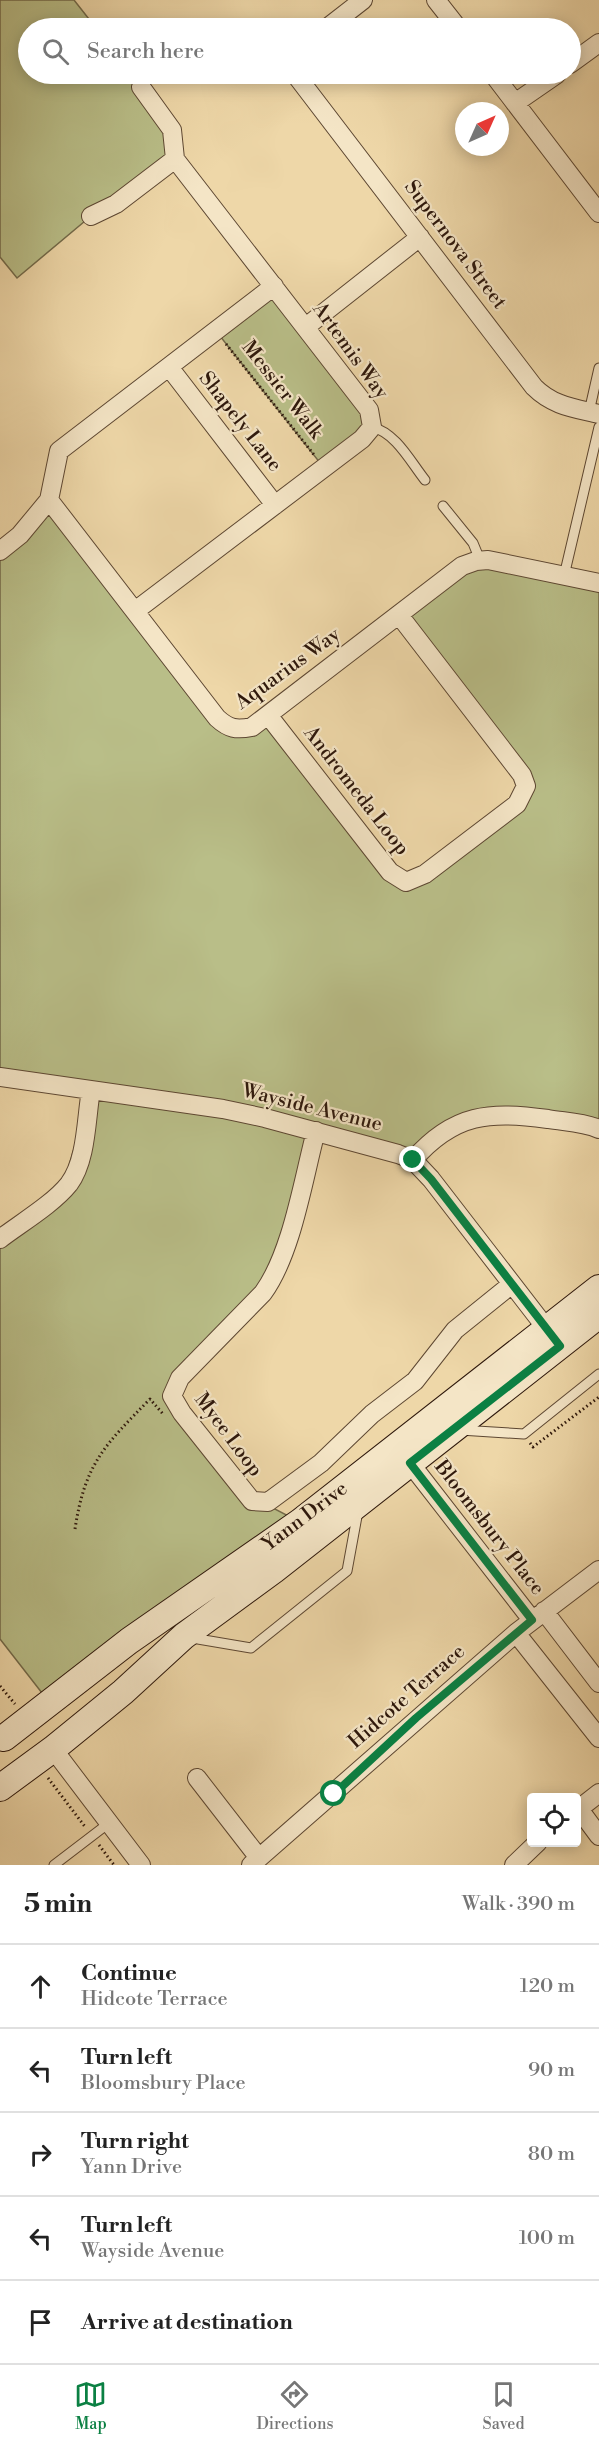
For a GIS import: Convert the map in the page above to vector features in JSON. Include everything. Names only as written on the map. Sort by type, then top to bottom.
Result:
[{"type":"street","points":[[340,18],[363,0]]},
{"type":"street","points":[[436,0],[450,18]]},
{"type":"street","points":[[581,56],[599,44]]},
{"type":"street","name":"Supernova Street","points":[[303,84],[534,387],[545,398],[560,406],[594,413]]},
{"type":"street","points":[[501,84],[599,213]]},
{"type":"street","points":[[515,103],[543,84]]},
{"type":"street","name":"Artemis Way","points":[[135,611],[362,439],[372,427],[369,411],[307,326],[176,159],[172,130],[141,87]]},
{"type":"street","points":[[91,216],[116,204],[176,159]]},
{"type":"street","points":[[307,326],[420,237]]},
{"type":"street","points":[[0,551],[20,535],[50,500],[59,451],[274,286]]},
{"type":"street","name":"Shapely Lane","points":[[168,367],[275,505]]},
{"type":"street","name":"Aquarius Way","points":[[50,500],[227,727],[237,730],[252,727],[462,566],[480,560]]},
{"type":"street","points":[[480,560],[599,583]]},
{"type":"street","name":"Andromeda Loop","points":[[268,715],[398,879],[406,882],[416,879],[517,804],[526,786],[522,775],[399,615]]},
{"type":"street","name":"Wayside Avenue","points":[[0,1077],[223,1109],[316,1131],[413,1160]]},
{"type":"street","points":[[0,1239],[62,1190],[73,1177],[81,1155],[91,1090]]},
{"type":"street","points":[[553,1337],[431,1179],[413,1160],[437,1137],[479,1116],[510,1114],[581,1124],[599,1129]]},
{"type":"street","name":"Myee Loop","points":[[316,1131],[283,1255],[274,1278],[263,1293],[180,1378],[172,1396],[175,1403],[252,1501],[268,1502],[321,1463],[372,1414],[415,1381],[455,1330],[512,1284]]},
{"type":"street","name":"Yann Drive","points":[[0,1788],[53,1749],[123,1692],[184,1636],[454,1429],[553,1337],[599,1288]]},
{"type":"street","name":"Yann Drive","points":[[2,1739],[129,1641],[300,1522],[553,1337],[599,1315]]},
{"type":"street","name":"Bloomsbury Place","points":[[410,1463],[538,1615],[599,1683]]},
{"type":"street","name":"Hidcote Terrace","points":[[255,1862],[516,1633],[599,1570]]},
{"type":"street","points":[[516,1633],[599,1738]]},
{"type":"street","points":[[2,1739],[20,1734],[36,1735],[53,1749],[141,1865]]},
{"type":"street","points":[[197,1778],[255,1862]]},
{"type":"street","points":[[581,1808],[599,1793]]},
{"type":"street","points":[[581,1814],[599,1836]]},
{"type":"street","points":[[514,1865],[533,1847]]},
{"type":"lane","points":[[594,413],[599,368]]},
{"type":"lane","points":[[372,427],[381,429],[392,438],[425,480]]},
{"type":"lane","points":[[564,576],[599,428]]},
{"type":"lane","points":[[443,506],[473,543],[480,560]]},
{"type":"lane","points":[[454,1429],[524,1434],[599,1374]]},
{"type":"lane","points":[[184,1636],[251,1648],[347,1571],[360,1503]]},
{"type":"lane","points":[[54,1865],[109,1823]]},
{"type":"path","name":"Messier Walk","points":[[216,331],[324,468]]},
{"type":"path","points":[[524,1434],[533,1447],[599,1397]]},
{"type":"path","points":[[75,1529],[84,1484],[100,1452],[150,1399],[162,1415],[175,1403]]},
{"type":"path","points":[[45,1774],[114,1865]]},
{"type":"green space","points":[[0,0],[74,0],[88,18],[18,18],[18,84],[138,84],[172,130],[175,159],[91,216],[17,278],[0,257]]},
{"type":"green space","points":[[274,286],[371,422],[324,468],[216,331]]},
{"type":"green space","points":[[49,500],[227,727],[268,715],[406,882],[526,786],[399,615],[476,561],[599,583],[599,1129],[479,1116],[413,1160],[316,1132],[283,1255],[174,1387],[244,1493],[300,1522],[49,1702],[0,1639],[0,1239],[62,1190],[91,1090],[0,1077],[0,551]]},
{"type":"route","points":[[334,1794],[416,1718],[532,1620],[410,1463],[560,1346],[431,1179],[413,1160]]}]
